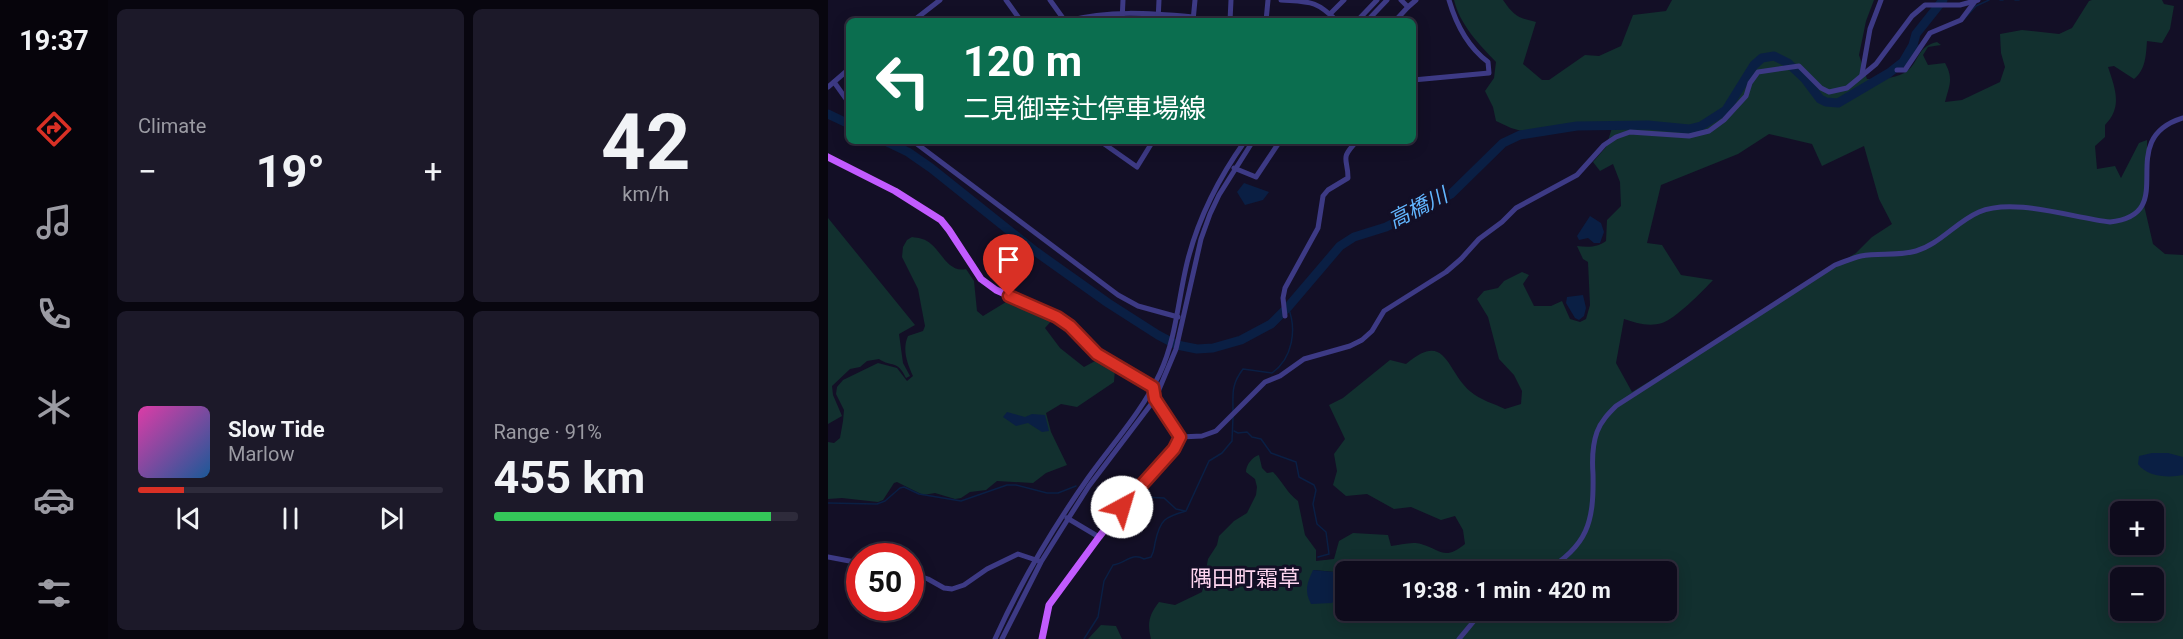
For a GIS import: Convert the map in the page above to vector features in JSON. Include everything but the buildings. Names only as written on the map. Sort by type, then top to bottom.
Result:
[{"type":"main road","points":[[828,158],[895,191],[940,220],[981,279],[996,290],[1057,317],[1070,326],[1097,354],[1153,387],[1155,399],[1180,437],[1174,449],[1135,491],[1049,605],[1042,639]]},
{"type":"street","points":[[917,18],[940,0]]},
{"type":"street","points":[[1006,0],[1019,18]]},
{"type":"street","points":[[1050,0],[1064,18]]},
{"type":"street","points":[[1122,18],[1123,0]]},
{"type":"street","points":[[1158,18],[1159,0]]},
{"type":"street","points":[[1193,18],[1195,0]]},
{"type":"street","points":[[1230,18],[1231,0]]},
{"type":"street","points":[[1266,18],[1268,0]]},
{"type":"street","points":[[1281,0],[1317,4],[1334,18]]},
{"type":"street","points":[[1330,14],[1344,0]]},
{"type":"street","points":[[1360,18],[1377,0]]},
{"type":"street","points":[[1370,18],[1386,0]]},
{"type":"street","points":[[1401,0],[1408,7]]},
{"type":"street","points":[[1398,18],[1416,0]]},
{"type":"street","points":[[1416,80],[1489,73],[1488,62],[1474,52],[1449,0]]},
{"type":"street","points":[[1862,75],[1870,29],[1881,0]]},
{"type":"street","points":[[1180,437],[1202,436],[1216,431],[1264,382],[1280,376],[1313,354],[1350,346],[1362,340],[1372,331],[1384,311],[1446,272],[1479,239],[1516,208],[1577,175],[1604,145],[1630,132],[1689,136],[1709,131],[1724,120],[1746,96],[1750,83],[1758,72],[1799,66],[1821,88],[1829,92],[1847,88],[1876,64],[1912,16],[1925,5],[1941,6],[1977,0]]},
{"type":"street","points":[[1897,70],[1905,70],[1930,33],[1961,20],[1977,0]]},
{"type":"street","points":[[1076,18],[1122,12],[1186,18]]},
{"type":"street","points":[[828,87],[846,72]]},
{"type":"street","points":[[834,82],[846,99]]},
{"type":"street","points":[[1560,561],[1570,554],[1588,528],[1593,500],[1594,441],[1601,424],[1616,406],[1847,260],[1861,256],[1916,251],[1938,240],[1978,213],[2004,206],[2110,222],[2125,221],[2138,215],[2150,201],[2152,193],[2153,138],[2161,129],[2183,118]]},
{"type":"street","points":[[917,144],[1118,295],[1138,306],[1180,318]]},
{"type":"street","points":[[1104,144],[1137,167],[1150,144]]},
{"type":"street","points":[[1180,318],[1187,264],[1204,212],[1228,165],[1243,144]]},
{"type":"street","points":[[995,639],[1066,517],[1153,387],[1177,329],[1201,239],[1218,195],[1251,144]]},
{"type":"street","points":[[1234,168],[1256,177],[1278,144]]},
{"type":"street","points":[[1285,316],[1283,298],[1285,288],[1318,228],[1323,196],[1328,190],[1348,178],[1344,160],[1348,150],[1354,144]]},
{"type":"street","points":[[1066,517],[1155,399],[1176,349],[1177,329]]},
{"type":"street","points":[[1066,517],[1099,537]]},
{"type":"street","points":[[924,578],[944,588],[952,589],[964,585],[994,565],[1018,554],[1039,561]]},
{"type":"street","points":[[828,557],[846,560]]},
{"type":"street","points":[[1002,639],[1039,561]]},
{"type":"street","points":[[1459,639],[1474,621]]},
{"type":"green space","points":[[1454,0],[1503,0],[1517,16],[1536,22],[1523,64],[1542,80],[1549,80],[1585,55],[1599,56],[1621,46],[1633,15],[1666,11],[1672,0],[1874,0],[1866,21],[1859,55],[1867,79],[1891,78],[1904,73],[1925,48],[1937,42],[1941,45],[1928,47],[1923,55],[1928,65],[1945,63],[1948,69],[1950,82],[1945,102],[1962,100],[2000,82],[2005,67],[2001,53],[2000,34],[2022,30],[2059,34],[2072,28],[2089,1],[2092,0],[2162,0],[2164,4],[2174,6],[2170,29],[2162,43],[2147,41],[2143,66],[2134,79],[2114,66],[2108,67],[2115,90],[2116,104],[2111,118],[2105,125],[2105,137],[2095,146],[2097,169],[2115,166],[2121,178],[2139,143],[2147,140],[2147,171],[2143,201],[2153,244],[2165,254],[2183,255],[2183,639],[1151,639],[1150,619],[1159,602],[1175,605],[1202,592],[1208,559],[1217,545],[1219,536],[1234,521],[1247,513],[1256,495],[1255,479],[1246,472],[1250,462],[1259,455],[1262,468],[1267,473],[1273,472],[1298,501],[1305,535],[1316,550],[1316,561],[1334,559],[1339,541],[1353,533],[1388,535],[1391,546],[1417,543],[1443,553],[1452,552],[1465,544],[1463,530],[1455,516],[1441,520],[1411,507],[1394,509],[1367,494],[1346,496],[1333,485],[1337,471],[1334,454],[1345,439],[1329,405],[1343,398],[1390,360],[1406,364],[1420,354],[1430,351],[1438,352],[1444,357],[1463,384],[1479,397],[1505,409],[1521,404],[1522,391],[1514,375],[1499,359],[1488,317],[1477,299],[1484,291],[1498,288],[1504,281],[1522,272],[1529,275],[1523,284],[1534,306],[1551,306],[1562,301],[1570,319],[1580,322],[1586,319],[1590,305],[1588,262],[1583,259],[1577,246],[1596,246],[1606,241],[1607,220],[1621,206],[1620,182],[1613,164],[1600,171],[1593,162],[1606,147],[1612,128],[1579,129],[1540,136],[1496,121],[1493,107],[1485,91],[1494,78],[1496,62],[1471,34]],"holes":[[[1769,134],[1812,144],[1822,166],[1864,146],[1879,199],[1892,224],[1872,237],[1856,253],[1632,392],[1616,363],[1624,319],[1647,325],[1662,323],[1681,311],[1713,280],[1681,275],[1662,245],[1647,243],[1661,185],[1738,154]]]},
{"type":"green space","points":[[828,218],[915,325],[899,334],[903,363],[910,376],[906,378],[900,368],[879,359],[867,361],[860,367],[850,369],[832,386],[833,395],[842,416],[828,424]]},
{"type":"green space","points":[[912,237],[929,242],[955,268],[966,269],[974,281],[977,311],[983,316],[1006,302],[1053,319],[1045,328],[1060,348],[1084,367],[1097,360],[1115,369],[1114,382],[1077,407],[1061,404],[1046,413],[1051,432],[1067,465],[1046,473],[1033,483],[997,481],[986,490],[970,492],[955,499],[935,493],[923,495],[897,482],[883,500],[878,502],[842,498],[828,499],[828,442],[834,443],[840,438],[844,410],[836,394],[837,387],[843,380],[878,363],[897,368],[907,381],[913,376],[906,356],[906,341],[908,336],[923,331],[925,326],[918,289],[902,257],[903,247]]},
{"type":"green space","points":[[1101,625],[1116,626],[1122,639],[1088,639]]},
{"type":"water","points":[[1244,183],[1269,192],[1263,200],[1245,205],[1237,192]]},
{"type":"water","points":[[1590,216],[1601,223],[1604,232],[1600,243],[1594,243],[1588,238],[1579,240],[1577,236]]},
{"type":"water","points":[[1583,295],[1586,308],[1584,316],[1579,320],[1575,318],[1566,303],[1567,297]]},
{"type":"water","points":[[1007,412],[1025,417],[1032,414],[1045,415],[1049,431],[1042,432],[1028,423],[1016,426],[1003,417]]},
{"type":"water","points":[[2168,453],[2183,457],[2183,475],[2159,476],[2147,472],[2138,464],[2139,456]]},
{"type":"water","points":[[1313,570],[1335,572],[1335,600],[1332,603],[1311,604],[1307,587]]},
{"type":"waterway","name":"高橋川","points":[[891,144],[908,152],[931,168],[1035,251],[1158,335],[1177,345],[1197,349],[1213,348],[1241,340],[1271,324],[1340,246],[1354,237],[1386,227],[1451,194],[1503,143],[1520,135],[1577,126],[1648,125],[1689,129],[1701,126],[1726,110],[1754,65],[1762,58],[1774,56],[1788,63],[1805,79],[1820,99],[1838,103],[1889,73],[1903,62],[1913,45],[1916,34],[1943,0]]},
{"type":"waterway","points":[[1964,19],[1976,6],[1989,0]]},
{"type":"waterway","name":"高橋川","points":[[1897,67],[1908,59],[1919,45]]},
{"type":"waterway","name":"高橋川","points":[[828,114],[846,123]]},
{"type":"waterway","points":[[1233,412],[1235,385],[1243,369],[1272,373],[1285,359],[1292,334],[1288,307]]},
{"type":"waterway","points":[[1084,639],[1098,617],[1104,581],[1113,565],[1135,557],[1144,559],[1151,557],[1161,524],[1168,517],[1186,511],[1209,461],[1222,453],[1232,441],[1233,417]]},
{"type":"waterway","points":[[1234,431],[1247,432],[1252,437],[1261,439],[1271,453],[1296,462],[1299,477],[1314,485],[1316,490],[1313,504],[1317,524],[1326,532],[1329,554],[1318,557]]},
{"type":"waterway","points":[[1096,489],[1122,483],[1132,489]]},
{"type":"waterway","points":[[828,503],[877,504],[904,487],[919,494],[961,501],[1007,485],[1047,493],[1058,493],[1076,486]]},
{"type":"waterway","points":[[1136,492],[1143,497],[1164,498],[1176,509],[1185,511]]},
{"type":"district","name":"隅田町霜草","points":[[1245,578]]},
{"type":"route","points":[[1009,296],[1057,317],[1070,326],[1097,354],[1153,387],[1155,399],[1180,437],[1174,449],[1122,507]]}]
